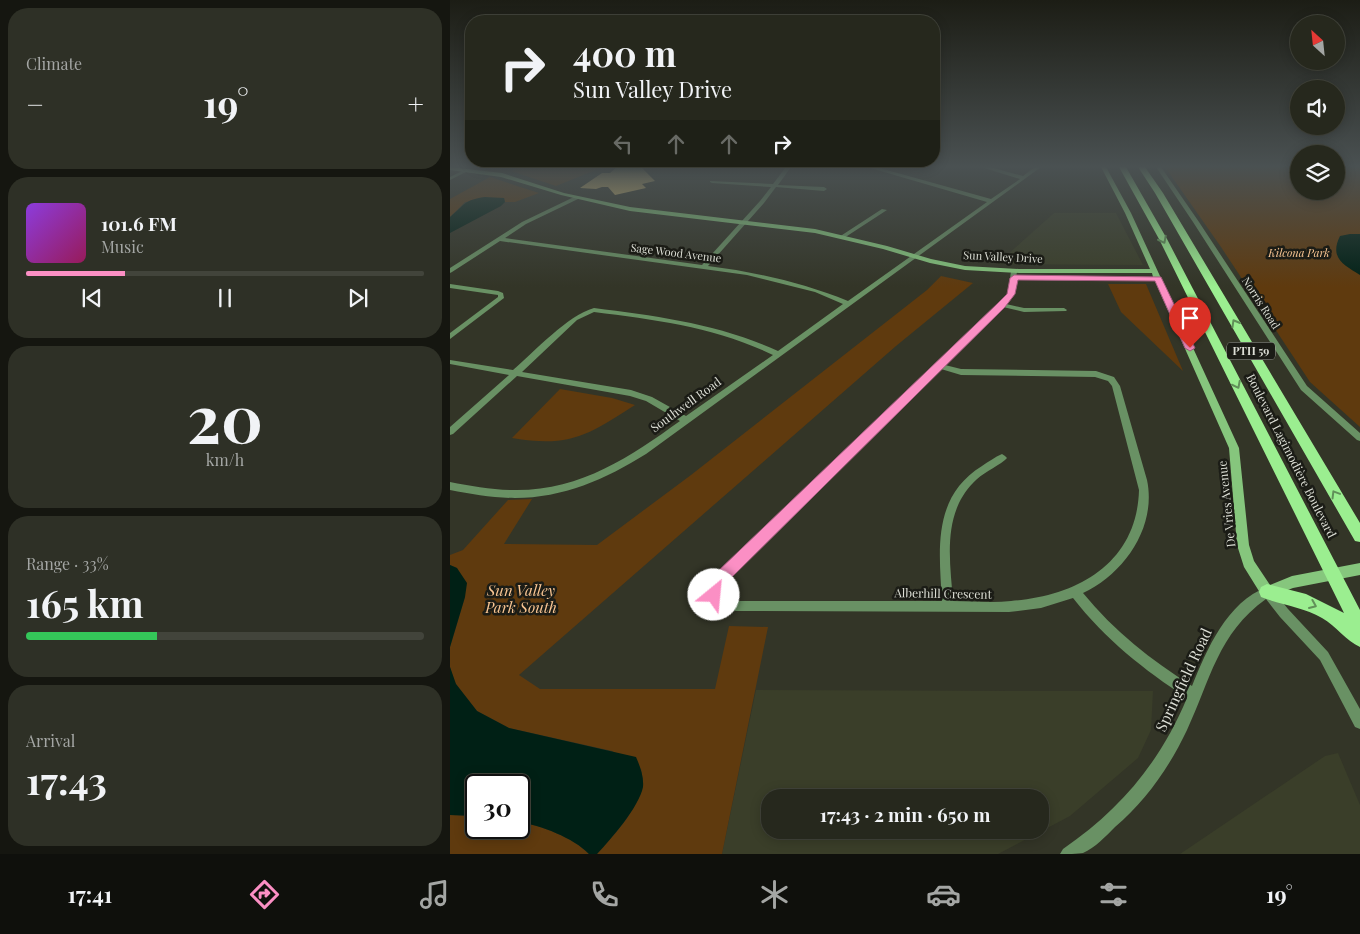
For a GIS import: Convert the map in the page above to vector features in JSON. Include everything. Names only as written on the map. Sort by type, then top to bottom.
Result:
[{"type":"main road","name":"Boulevard Lagimodière Boulevard","points":[[1145,207],[1360,627]]},
{"type":"main road","name":"Boulevard Lagimodière Boulevard","points":[[1167,207],[1360,536]]},
{"type":"main road","points":[[1267,592],[1300,599],[1321,608],[1341,620],[1360,638]]},
{"type":"street","points":[[450,270],[524,223],[558,207]]},
{"type":"street","name":"Sun Valley Drive","points":[[622,207],[745,222],[842,237],[954,271],[1014,274],[1156,275]]},
{"type":"street","points":[[704,266],[758,207]]},
{"type":"street","name":"Southwell Road","points":[[450,486],[515,494],[556,489],[620,466],[643,452],[983,207]]},
{"type":"street","name":"De Vries Avenue","points":[[1125,207],[1234,448],[1243,545],[1248,563],[1267,592]]},
{"type":"street","name":"Norris Road","points":[[1186,207],[1300,383],[1360,438]]},
{"type":"street","points":[[842,237],[884,210]]},
{"type":"street","name":"Sage Wood Avenue","points":[[498,239],[704,266],[782,281],[817,291],[848,304]]},
{"type":"street","name":"Alberhill Crescent","points":[[939,366],[961,372],[983,374],[1104,375],[1111,379],[1116,386],[1143,486],[1144,503],[1139,526],[1126,552],[1113,566],[1100,578],[1075,592],[1042,603],[1024,606],[736,606],[726,605],[718,601],[714,595],[714,589],[722,577],[939,366],[1002,305],[1011,294],[1014,274]]},
{"type":"street","points":[[450,286],[496,292],[501,294],[501,298],[450,336]]},
{"type":"street","points":[[1002,305],[1024,310],[1064,310]]},
{"type":"street","points":[[450,432],[575,319],[594,310],[685,322],[744,339],[777,354]]},
{"type":"street","points":[[450,362],[632,393],[649,399],[686,420]]},
{"type":"street","points":[[948,606],[944,533],[947,518],[956,499],[969,480],[1002,458]]},
{"type":"street","name":"Springfield Road","points":[[1068,854],[1109,824],[1134,798],[1154,773],[1173,744],[1226,628],[1242,608],[1267,592],[1292,582],[1360,569]]},
{"type":"street","points":[[1075,592],[1103,626],[1121,644],[1195,695]]},
{"type":"street","points":[[1267,592],[1324,656],[1360,722]]},
{"type":"shaded area","points":[[462,207],[499,207],[450,233],[450,217]]},
{"type":"shaded area","points":[[1054,213],[1116,213],[1143,265],[997,264]]},
{"type":"shaded area","points":[[1360,234],[1360,275],[1344,264],[1337,255],[1336,250],[1340,236]]},
{"type":"shaded area","points":[[450,565],[457,568],[467,583],[465,597],[450,647]]},
{"type":"shaded area","points":[[450,667],[456,684],[477,711],[509,728],[636,757],[643,779],[643,787],[636,804],[610,840],[597,854],[589,854],[566,838],[530,824],[530,774],[465,774],[465,816],[450,815]]},
{"type":"shaded area","points":[[756,690],[1153,691],[1151,730],[1138,758],[1070,816],[1049,827],[1049,789],[761,789],[761,839],[1026,839],[998,854],[722,854]]},
{"type":"shaded area","points":[[1338,753],[1360,805],[1360,854],[1180,854],[1325,756]]},
{"type":"green space","points":[[450,207],[460,207],[450,217]]},
{"type":"green space","name":"Kilcona Park","points":[[1193,207],[1360,207],[1360,427],[1310,382]]},
{"type":"green space","name":"Sun Valley Park South","points":[[941,276],[973,283],[896,346],[519,675],[540,689],[715,689],[729,626],[768,627],[722,854],[597,854],[623,824],[634,807],[643,787],[641,769],[612,751],[509,728],[477,711],[455,683],[450,667],[450,647],[465,597],[457,568],[450,565],[450,555],[463,550],[508,500],[532,499],[504,544],[597,545],[691,475],[927,290]]},
{"type":"green space","points":[[1108,284],[1146,284],[1183,371],[1121,312]]},
{"type":"green space","points":[[560,389],[612,398],[635,405],[591,431],[564,440],[532,441],[512,438]]},
{"type":"green space","points":[[450,815],[465,816],[465,839],[530,839],[530,824],[566,838],[589,854],[450,854]]},
{"type":"route","points":[[714,595],[716,583],[1002,305],[1011,294],[1014,278],[1158,279],[1190,348]]}]
